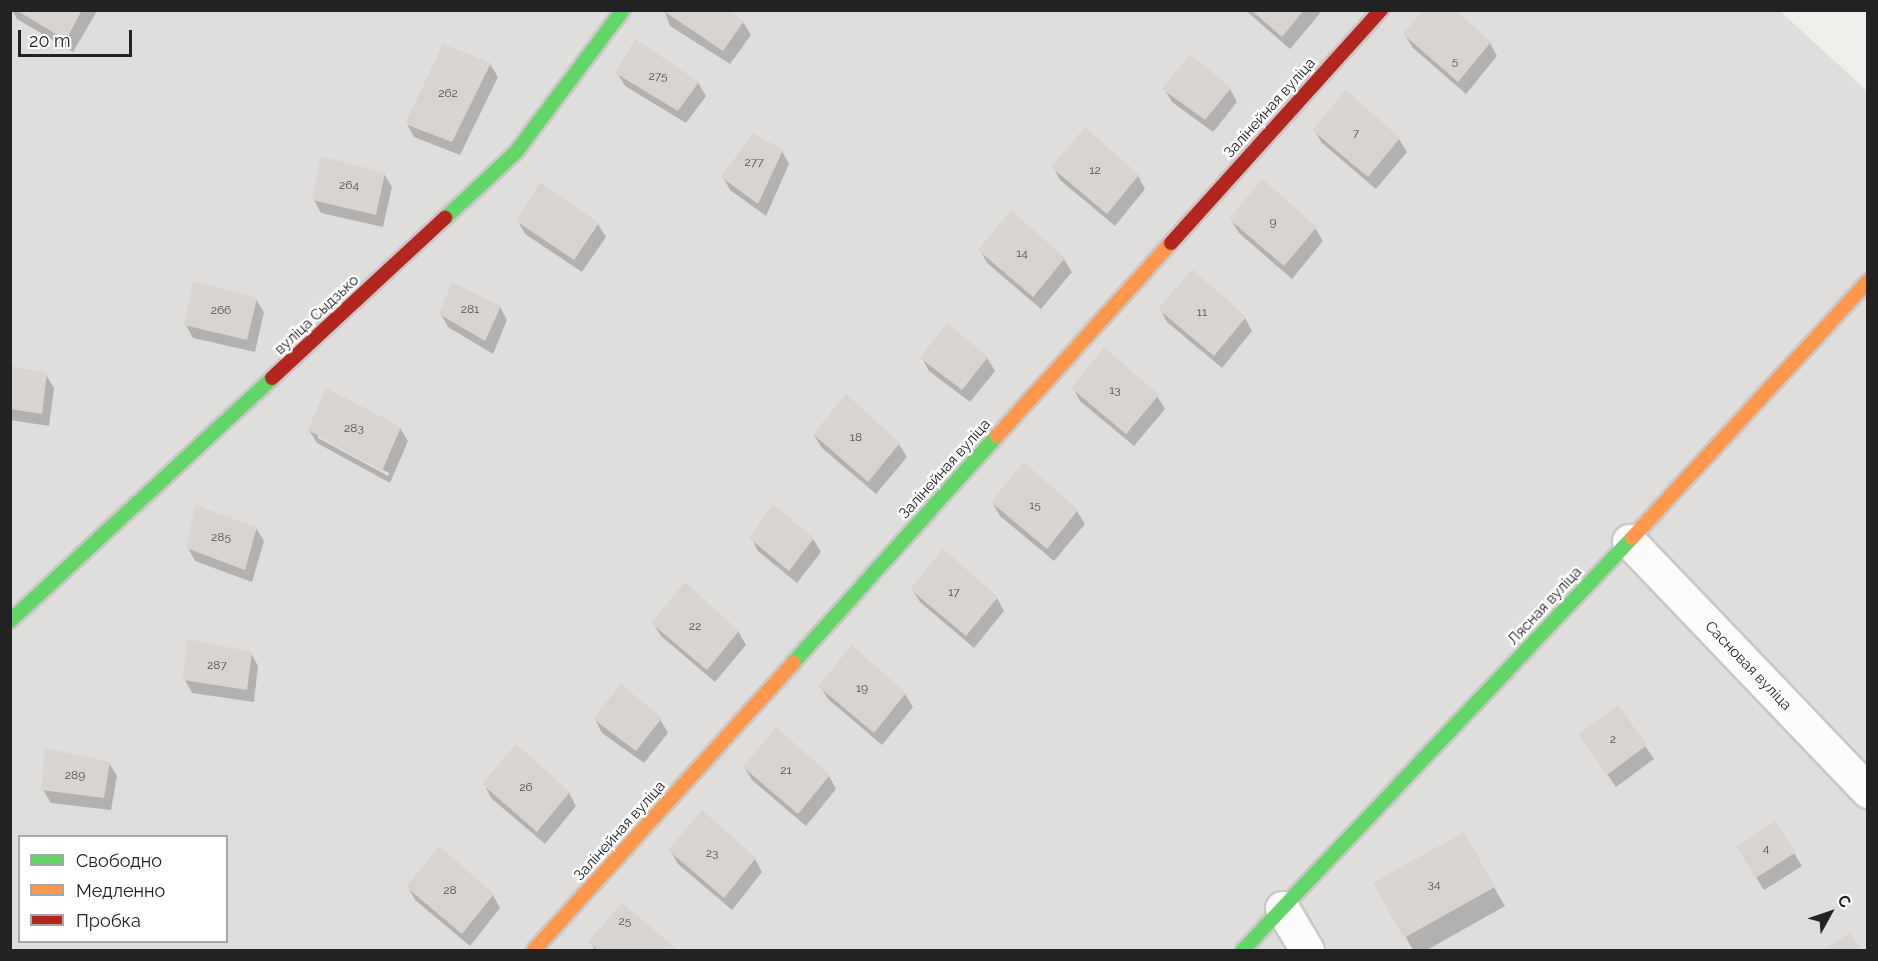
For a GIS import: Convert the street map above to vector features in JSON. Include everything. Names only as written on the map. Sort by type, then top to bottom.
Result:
[{"type":"street","name":"вуліца Сыдзько","points":[[10,621],[516,152],[623,10]]},
{"type":"street","name":"Залінейная вуліца","points":[[534,951],[1381,10]]},
{"type":"street","name":"Лясная вуліца","points":[[1243,951],[1629,541],[1868,281]]},
{"type":"street","name":"Сасновая вуліца","points":[[1629,541],[1868,791]]},
{"type":"street","points":[[1282,908],[1307,951]]},
{"type":"shaded area","points":[[10,11],[1780,11],[1867,91],[1867,950],[11,950]]},
{"type":"building","points":[[16,10],[82,10],[66,40]]},
{"type":"building","points":[[662,10],[728,10],[744,21],[723,51]]},
{"type":"building","points":[[1251,10],[1304,10],[1282,37]]},
{"type":"building","points":[[1423,10],[1455,10],[1491,42],[1458,82],[1403,34]]},
{"type":"building","points":[[635,39],[699,82],[678,111],[615,73]]},
{"type":"building","points":[[443,44],[491,63],[452,142],[405,124]]},
{"type":"building","points":[[1190,54],[1231,88],[1205,120],[1162,89]]},
{"type":"building","points":[[1346,90],[1400,138],[1368,177],[1312,130]]},
{"type":"building","points":[[1085,127],[1139,175],[1107,214],[1051,167]]},
{"type":"building","points":[[753,133],[783,150],[758,204],[721,177]]},
{"type":"building","points":[[321,156],[385,173],[376,215],[312,200]]},
{"type":"building","points":[[1262,179],[1317,227],[1284,266],[1229,219]]},
{"type":"building","points":[[540,182],[599,223],[574,260],[516,221]]},
{"type":"building","points":[[1011,210],[1065,258],[1033,297],[978,250]]},
{"type":"building","points":[[1192,269],[1246,317],[1214,356],[1158,309]]},
{"type":"building","points":[[193,281],[257,298],[247,340],[184,325]]},
{"type":"building","points":[[452,282],[501,306],[485,341],[439,314]]},
{"type":"building","points":[[947,323],[988,357],[962,390],[920,358]]},
{"type":"building","points":[[1104,347],[1159,395],[1126,434],[1071,388]]},
{"type":"building","points":[[10,366],[47,373],[42,414],[10,409]]},
{"type":"building","points":[[326,388],[401,427],[382,471],[308,430]]},
{"type":"building","points":[[846,394],[900,443],[868,482],[813,434]]},
{"type":"building","points":[[1024,462],[1078,510],[1047,549],[991,502]]},
{"type":"building","points":[[773,504],[814,538],[789,571],[749,538]]},
{"type":"building","points":[[195,505],[257,527],[245,570],[186,548]]},
{"type":"building","points":[[943,549],[998,597],[966,636],[910,589]]},
{"type":"building","points":[[685,582],[739,631],[707,670],[651,623]]},
{"type":"building","points":[[187,639],[252,652],[247,690],[183,680]]},
{"type":"building","points":[[852,645],[906,693],[874,733],[818,686]]},
{"type":"building","points":[[621,684],[662,718],[636,751],[593,719]]},
{"type":"building","points":[[1618,705],[1647,745],[1607,775],[1578,734]]},
{"type":"building","points":[[776,727],[830,775],[798,814],[743,767]]},
{"type":"building","points":[[516,744],[570,792],[537,832],[482,784]]},
{"type":"building","points":[[45,748],[110,762],[104,798],[41,790]]},
{"type":"building","points":[[702,810],[756,858],[724,898],[668,850]]},
{"type":"building","points":[[1775,821],[1796,852],[1756,878],[1736,847]]},
{"type":"building","points":[[1464,832],[1495,887],[1404,938],[1373,883]]},
{"type":"building","points":[[439,846],[494,894],[462,934],[406,887]]},
{"type":"building","points":[[622,902],[677,950],[598,950],[588,942]]},
{"type":"building","points":[[1850,933],[1862,950],[1823,950]]},
{"type":"traffic: fast","points":[[445,218],[516,152],[623,10]]},
{"type":"traffic: fast","points":[[10,621],[272,378]]},
{"type":"traffic: fast","points":[[793,663],[997,436]]},
{"type":"traffic: fast","points":[[1243,950],[1632,538]]},
{"type":"traffic: slow","points":[[997,436],[1171,243]]},
{"type":"traffic: slow","points":[[1632,538],[1868,281]]},
{"type":"traffic: slow","points":[[534,950],[793,663]]},
{"type":"traffic: jam","points":[[1171,243],[1381,10]]},
{"type":"traffic: jam","points":[[272,378],[445,218]]}]
